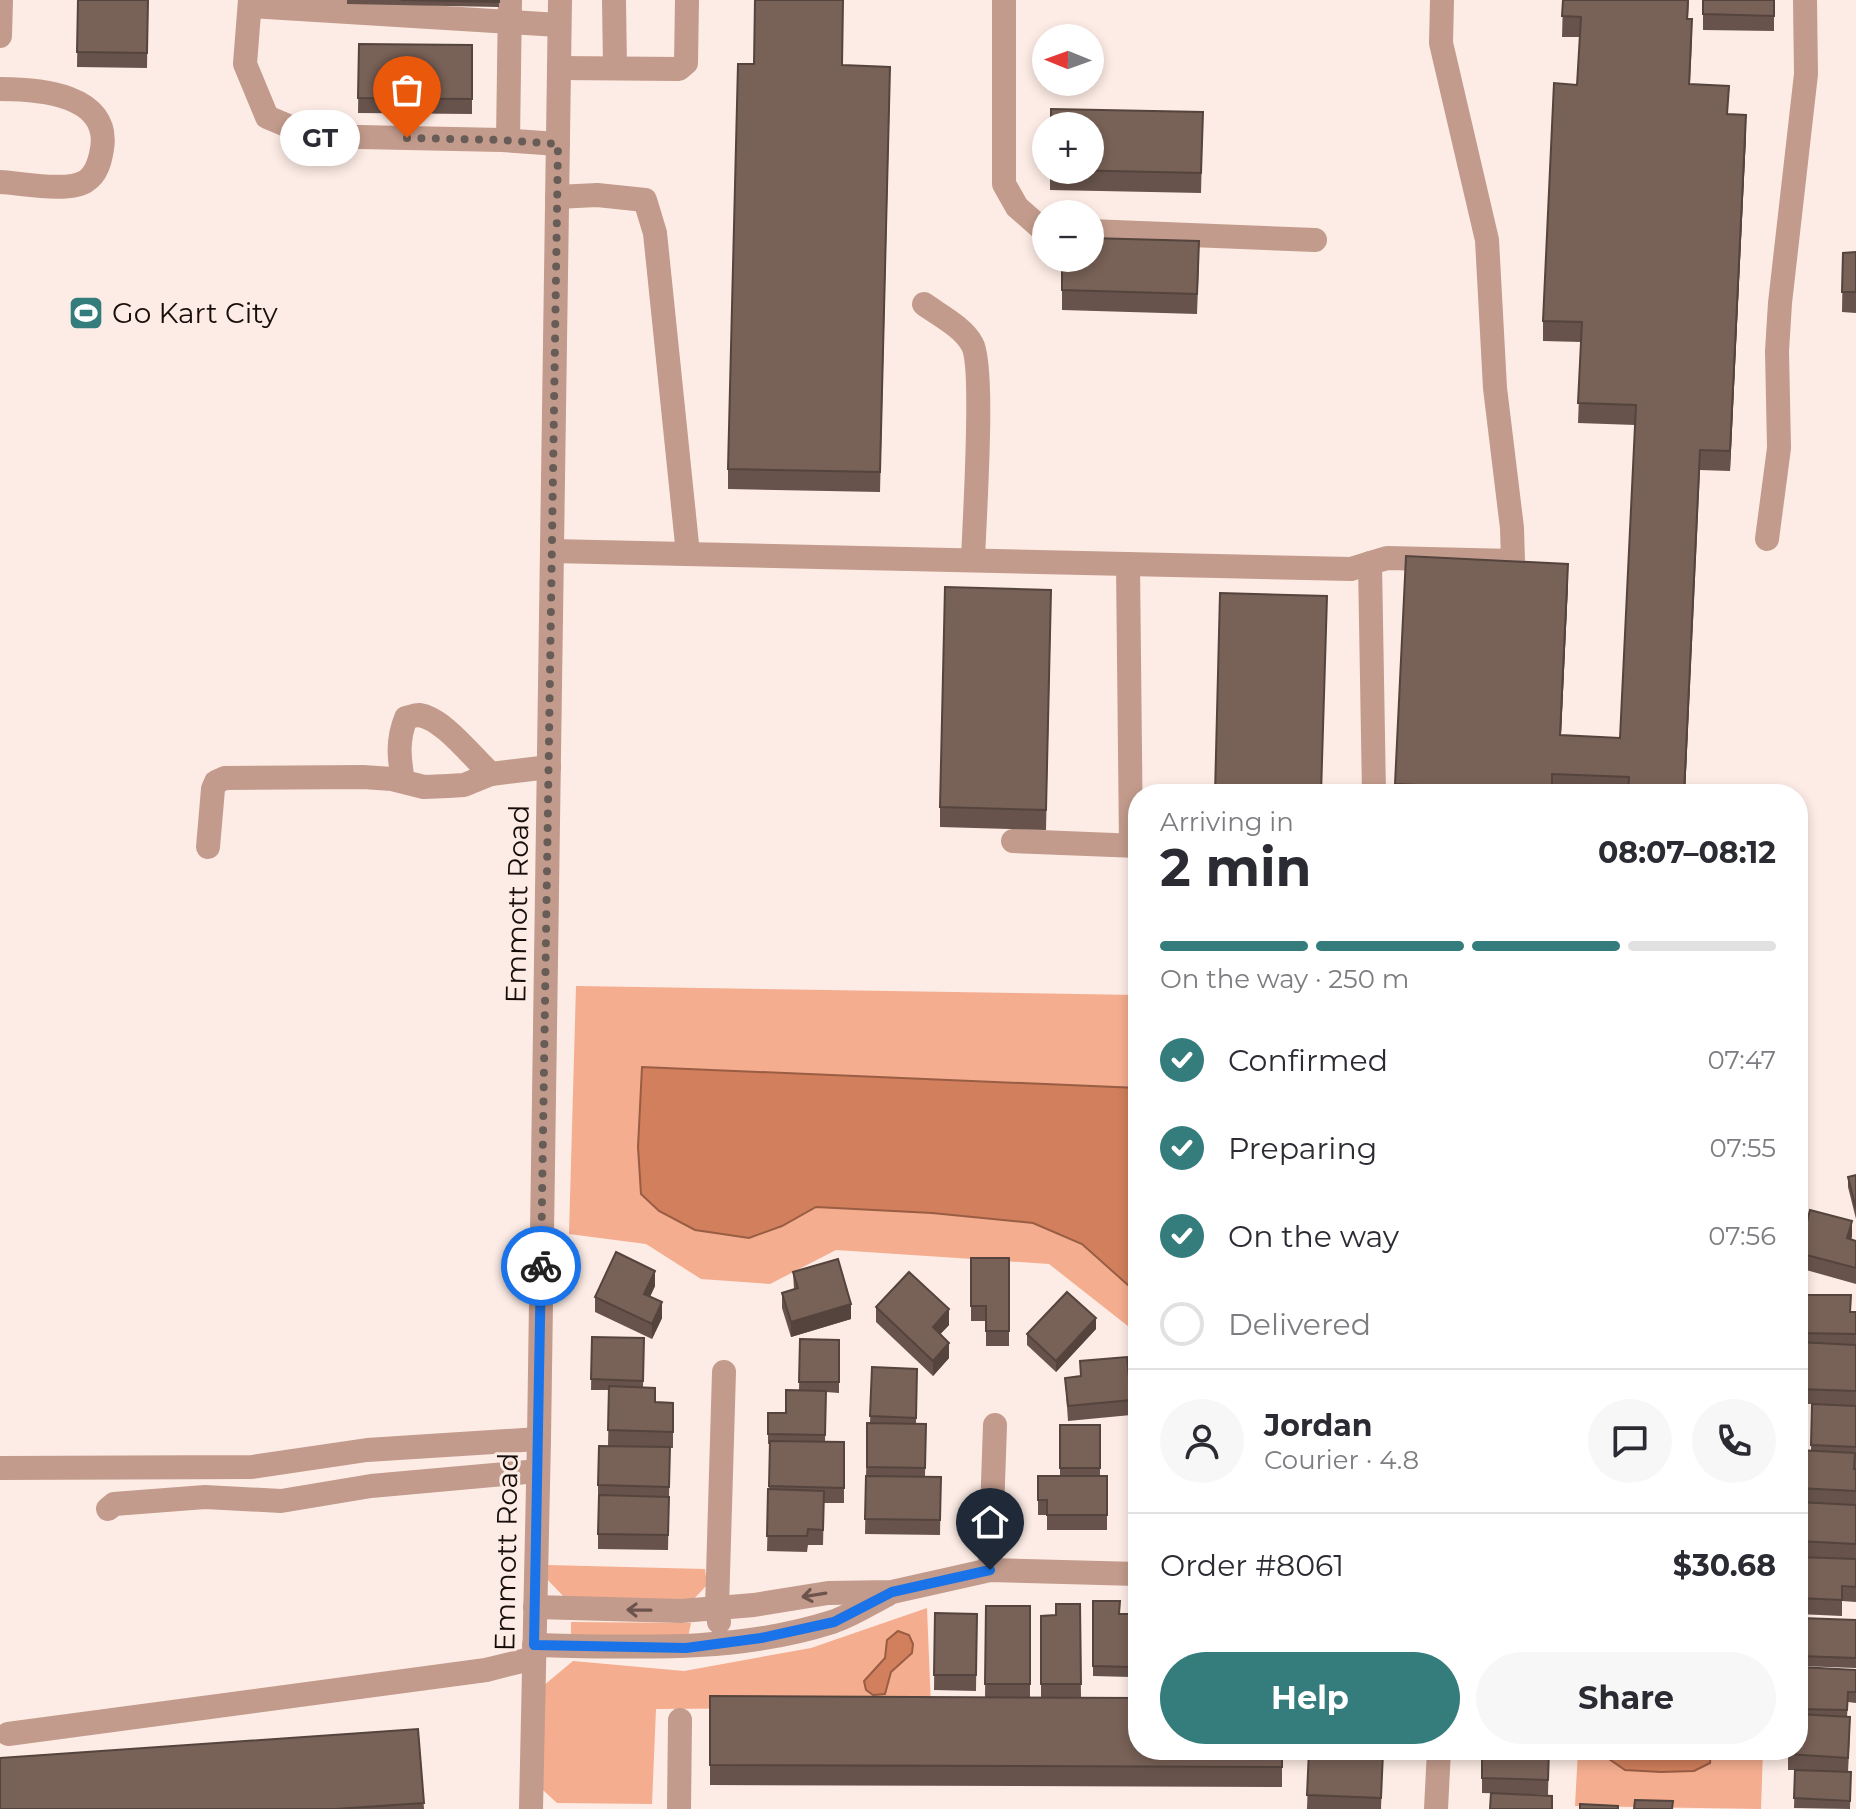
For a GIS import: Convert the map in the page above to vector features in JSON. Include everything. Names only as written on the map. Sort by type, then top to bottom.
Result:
[{"type":"street","points":[[0,36],[1,0]]},
{"type":"street","name":"Emmott Road","points":[[531,1809],[560,0]]},
{"type":"street","points":[[614,0],[615,68]]},
{"type":"street","points":[[559,68],[679,69],[686,63],[687,0]]},
{"type":"street","points":[[1004,0],[1004,184],[1017,207],[1032,220]]},
{"type":"street","points":[[552,551],[1351,569],[1387,558],[1513,561],[1512,528],[1495,388],[1487,240],[1441,43],[1442,0]]},
{"type":"street","points":[[1767,539],[1779,448],[1777,351],[1780,303],[1806,74],[1805,0]]},
{"type":"street","points":[[558,144],[312,136],[267,117],[245,64],[250,3],[510,11],[559,25]]},
{"type":"street","points":[[508,140],[510,11]]},
{"type":"street","points":[[0,89],[40,89],[86,106],[100,124],[103,144],[98,167],[85,182],[61,187],[0,182]]},
{"type":"street","points":[[557,197],[597,195],[645,200],[655,233],[688,554]]},
{"type":"street","points":[[1104,232],[1315,240]]},
{"type":"street","points":[[924,304],[974,345],[978,382],[973,560]]},
{"type":"street","points":[[1370,563],[1374,784]]},
{"type":"street","points":[[1128,564],[1133,784]]},
{"type":"street","points":[[403,781],[399,734],[406,718],[420,715],[460,741],[491,774]]},
{"type":"street","points":[[208,847],[213,789],[216,782],[225,778],[363,777],[403,781],[424,787],[464,785],[491,774],[549,767]]},
{"type":"street","points":[[1013,841],[1128,845]]},
{"type":"street","points":[[723,1644],[717,1608],[724,1372]]},
{"type":"street","points":[[990,1570],[995,1425]]},
{"type":"street","points":[[0,1468],[252,1467],[367,1450],[539,1439]]},
{"type":"street","points":[[108,1509],[114,1504],[205,1497],[281,1501],[371,1486],[538,1471]]},
{"type":"street","points":[[535,1607],[681,1611],[754,1605],[828,1593],[892,1592],[990,1570],[1128,1574]]},
{"type":"street","points":[[8,1734],[486,1670],[534,1652],[686,1648],[723,1644],[834,1622],[892,1592]]},
{"type":"street","points":[[679,1809],[680,1720]]},
{"type":"street","points":[[1436,1809],[1438,1760]]},
{"type":"shaded area","points":[[576,986],[1128,995],[1128,1326],[1049,1264],[836,1250],[770,1284],[701,1279],[646,1244],[569,1234]]},
{"type":"shaded area","points":[[642,1067],[1128,1088],[1128,1285],[1082,1244],[1033,1223],[932,1213],[816,1207],[782,1226],[749,1238],[695,1230],[659,1211],[641,1194],[638,1147]]},
{"type":"shaded area","points":[[547,1565],[705,1569],[707,1585],[690,1603],[566,1599],[543,1575]]},
{"type":"shaded area","points":[[927,1608],[931,1707],[656,1709],[652,1804],[557,1803],[531,1779],[543,1686],[573,1661],[684,1671],[811,1648]]},
{"type":"shaded area","points":[[571,1622],[691,1623],[688,1637],[571,1635]]},
{"type":"shaded area","points":[[898,1631],[909,1635],[913,1644],[912,1653],[891,1672],[885,1694],[873,1695],[866,1690],[864,1681],[885,1658],[887,1640]]},
{"type":"shaded area","points":[[1577,1760],[1763,1760],[1761,1809],[1575,1806]]},
{"type":"shaded area","points":[[1610,1760],[1710,1760],[1694,1771],[1625,1770]]},
{"type":"building","points":[[78,0],[148,0],[147,53],[77,52]]},
{"type":"building","points":[[401,0],[499,0],[499,2]]},
{"type":"building","points":[[755,0],[843,0],[842,65],[890,67],[880,472],[728,469],[738,64],[754,64]]},
{"type":"building","points":[[1563,0],[1688,0],[1687,19],[1692,19],[1689,84],[1729,86],[1727,114],[1746,115],[1730,451],[1700,450],[1684,784],[1629,784],[1629,777],[1552,774],[1552,784],[1395,784],[1406,556],[1568,564],[1560,735],[1620,738],[1636,405],[1578,403],[1582,322],[1543,321],[1554,83],[1577,85],[1581,17],[1562,16]]},
{"type":"building","points":[[1703,0],[1774,0],[1774,16],[1703,14]]},
{"type":"building","points":[[359,44],[472,45],[472,99],[358,98]]},
{"type":"building","points":[[1051,109],[1203,112],[1201,173],[1104,171],[1104,112],[1051,112]]},
{"type":"building","points":[[1104,238],[1199,241],[1197,294],[1062,290],[1062,272],[1104,272]]},
{"type":"building","points":[[1856,252],[1856,292],[1842,292],[1843,253]]},
{"type":"building","points":[[945,587],[1051,590],[1046,810],[940,807]]},
{"type":"building","points":[[1220,593],[1327,596],[1321,784],[1215,784]]},
{"type":"building","points":[[1856,1175],[1856,1209],[1848,1177]]},
{"type":"building","points":[[1810,1210],[1852,1221],[1847,1238],[1856,1241],[1856,1268],[1808,1255]]},
{"type":"building","points":[[616,1252],[655,1271],[644,1294],[662,1302],[652,1324],[595,1297]]},
{"type":"building","points":[[971,1258],[1009,1258],[1009,1331],[986,1331],[986,1306],[971,1306]]},
{"type":"building","points":[[838,1259],[851,1304],[791,1322],[782,1293],[798,1288],[793,1272]]},
{"type":"building","points":[[909,1272],[949,1309],[933,1327],[949,1343],[933,1361],[876,1307]]},
{"type":"building","points":[[1067,1292],[1096,1318],[1056,1361],[1027,1334]]},
{"type":"building","points":[[1808,1295],[1851,1295],[1850,1312],[1856,1312],[1856,1334],[1808,1333]]},
{"type":"building","points":[[592,1337],[644,1338],[643,1381],[591,1379]]},
{"type":"building","points":[[800,1339],[839,1340],[839,1382],[799,1382]]},
{"type":"building","points":[[1808,1343],[1856,1345],[1856,1391],[1808,1389]]},
{"type":"building","points":[[1127,1357],[1128,1400],[1068,1406],[1065,1378],[1081,1376],[1080,1361]]},
{"type":"building","points":[[872,1367],[917,1369],[916,1418],[870,1416]]},
{"type":"building","points":[[609,1386],[655,1388],[655,1402],[673,1403],[673,1432],[608,1430]]},
{"type":"building","points":[[786,1390],[826,1391],[825,1435],[768,1434],[768,1413],[786,1413]]},
{"type":"building","points":[[1812,1404],[1856,1406],[1856,1447],[1811,1445]]},
{"type":"building","points":[[867,1423],[926,1424],[925,1468],[867,1467]]},
{"type":"building","points":[[1060,1425],[1100,1425],[1100,1468],[1060,1468]]},
{"type":"building","points":[[770,1441],[844,1442],[844,1488],[769,1486]]},
{"type":"building","points":[[599,1446],[670,1447],[669,1487],[598,1485]]},
{"type":"building","points":[[1808,1451],[1855,1453],[1856,1491],[1808,1489]]},
{"type":"building","points":[[866,1476],[941,1477],[940,1520],[865,1519]]},
{"type":"building","points":[[1038,1476],[1107,1476],[1107,1515],[1047,1515],[1047,1500],[1038,1500]]},
{"type":"building","points":[[768,1489],[824,1491],[823,1530],[808,1529],[807,1536],[767,1536]]},
{"type":"building","points":[[599,1495],[669,1497],[668,1535],[598,1534]]},
{"type":"building","points":[[1808,1503],[1856,1505],[1856,1544],[1808,1542]]},
{"type":"building","points":[[1808,1557],[1856,1559],[1856,1587],[1842,1586],[1842,1600],[1808,1598]]},
{"type":"building","points":[[1093,1601],[1120,1601],[1119,1614],[1128,1614],[1128,1667],[1093,1666]]},
{"type":"building","points":[[1056,1604],[1080,1604],[1081,1684],[1041,1684],[1041,1616],[1056,1615]]},
{"type":"building","points":[[986,1606],[1030,1606],[1030,1684],[985,1684]]},
{"type":"building","points":[[935,1613],[977,1614],[976,1675],[934,1675]]},
{"type":"building","points":[[1808,1618],[1856,1620],[1856,1658],[1808,1656]]},
{"type":"building","points":[[1808,1667],[1856,1670],[1856,1692],[1848,1692],[1847,1710],[1808,1709]]},
{"type":"building","points":[[710,1696],[1128,1698],[1128,1760],[1282,1760],[1282,1767],[710,1765]]},
{"type":"building","points":[[1808,1715],[1850,1717],[1848,1758],[1808,1755]]},
{"type":"building","points":[[418,1729],[424,1803],[335,1809],[0,1809],[0,1758]]},
{"type":"building","points":[[1309,1760],[1383,1760],[1381,1798],[1307,1795]]},
{"type":"building","points":[[1482,1760],[1549,1760],[1548,1780],[1482,1778]]},
{"type":"building","points":[[1795,1770],[1851,1772],[1850,1801],[1794,1798]]},
{"type":"building","points":[[1491,1793],[1552,1796],[1552,1809],[1490,1809]]},
{"type":"building","points":[[1635,1800],[1673,1801],[1672,1809],[1634,1809]]},
{"type":"building","points":[[1580,1804],[1618,1806],[1618,1809],[1580,1809]]},
{"type":"way so far","points":[[407,138],[558,144],[541,1266]]},
{"type":"place","name":"GT","points":[[407,138]]},
{"type":"place","name":"Go Kart City","points":[[86,313]]},
{"type":"route","points":[[541,1266],[534,1645],[686,1648],[761,1638],[834,1622],[892,1592],[990,1570]]}]
